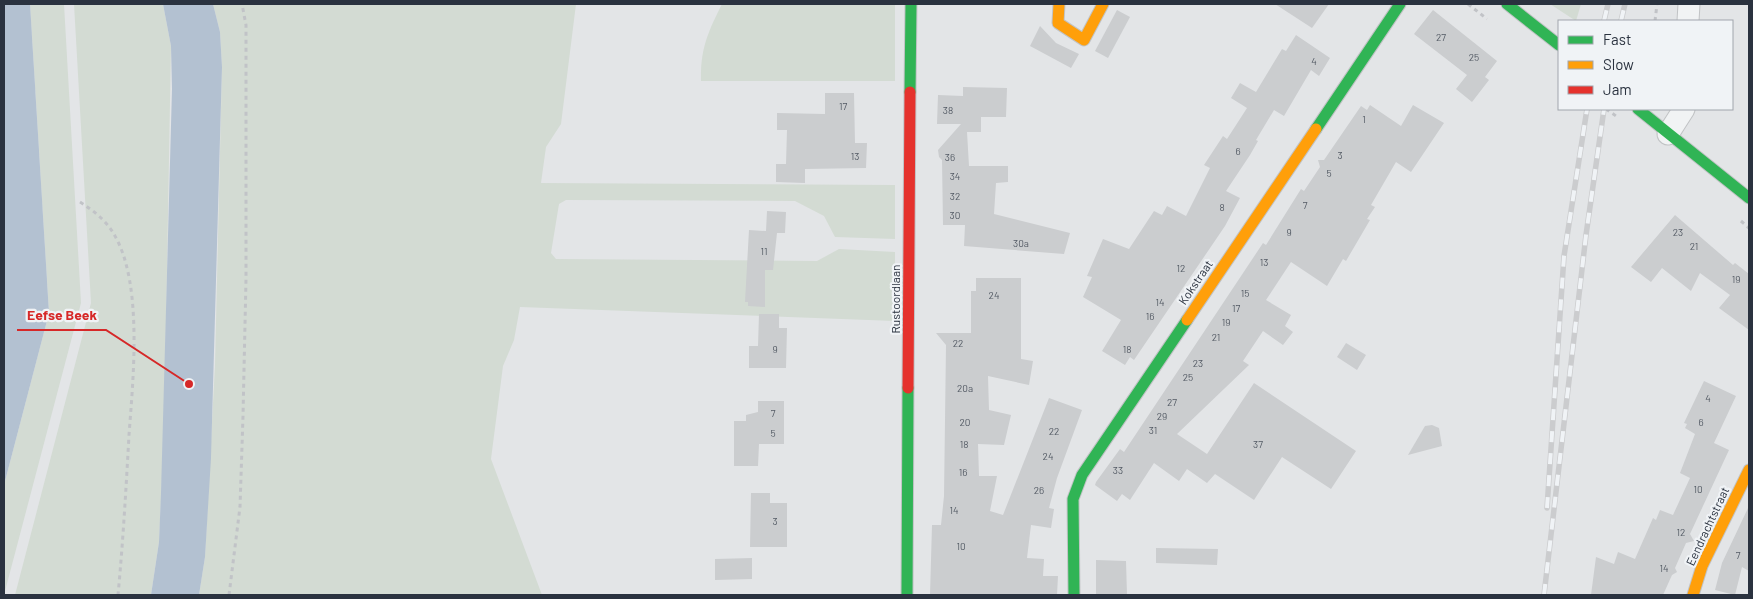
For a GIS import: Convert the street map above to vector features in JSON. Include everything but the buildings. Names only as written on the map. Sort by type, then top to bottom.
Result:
[{"type":"street","name":"Rustoordlaan","points":[[907,595],[911,4]]},
{"type":"street","points":[[1059,4],[1058,23],[1064,29],[1084,40],[1103,4]]},
{"type":"street","name":"Kokstraat","points":[[1074,595],[1074,499],[1082,475],[1400,4]]},
{"type":"street","points":[[1507,4],[1558,44]]},
{"type":"street","points":[[1688,4],[1688,20]]},
{"type":"street","points":[[1639,110],[1749,198]]},
{"type":"street","points":[[1668,134],[1683,110]]},
{"type":"street","name":"Eendrachtstraat","points":[[1693,595],[1702,566],[1749,470]]},
{"type":"path","points":[[230,595],[240,507],[246,279],[246,25],[242,4]]},
{"type":"path","points":[[1654,20],[1657,4]]},
{"type":"path","points":[[80,202],[96,212],[115,236],[126,265],[133,309],[132,395],[124,534],[118,595]]},
{"type":"shaded area","points":[[30,4],[64,4],[81,303],[4,595],[4,485],[49,313]]},
{"type":"shaded area","points":[[74,4],[163,4],[171,46],[164,437],[159,542],[151,595],[15,595],[91,303]]},
{"type":"shaded area","points":[[213,4],[576,4],[561,124],[546,147],[541,183],[895,185],[895,239],[835,237],[824,216],[795,201],[566,200],[559,204],[551,253],[556,259],[817,261],[839,249],[895,252],[895,321],[520,307],[514,340],[503,366],[491,459],[542,595],[199,595],[205,557],[215,365],[222,67],[220,32]]},
{"type":"shaded area","points":[[722,4],[895,4],[895,81],[701,81],[702,59],[706,41]]},
{"type":"shaded area","points":[[1550,4],[1581,4],[1576,20]]},
{"type":"water","points":[[4,4],[30,4],[49,313],[4,485]]},
{"type":"water","points":[[163,4],[213,4],[220,32],[222,67],[211,458],[205,557],[199,595],[151,595],[159,542],[172,89],[171,46]]},
{"type":"railway","points":[[1604,20],[1608,4]]},
{"type":"railway","points":[[1621,20],[1625,4]]},
{"type":"railway","points":[[1547,508],[1564,256],[1587,110]]},
{"type":"railway","points":[[1544,595],[1586,235],[1604,110]]},
{"type":"traffic: fast","points":[[910,92],[911,4]]},
{"type":"traffic: fast","points":[[1316,129],[1400,4]]},
{"type":"traffic: fast","points":[[1507,4],[1558,44]]},
{"type":"traffic: fast","points":[[1639,110],[1749,198]]},
{"type":"traffic: fast","points":[[1074,595],[1073,499],[1082,475],[1187,320]]},
{"type":"traffic: fast","points":[[907,595],[908,388]]},
{"type":"traffic: slow","points":[[1059,4],[1058,23],[1084,40],[1103,4]]},
{"type":"traffic: slow","points":[[1187,320],[1316,129]]},
{"type":"traffic: slow","points":[[1693,595],[1702,566],[1749,470]]},
{"type":"traffic: jam","points":[[908,388],[910,92]]},
{"type":"place","name":"Eefse Beek","points":[[189,384]]}]
